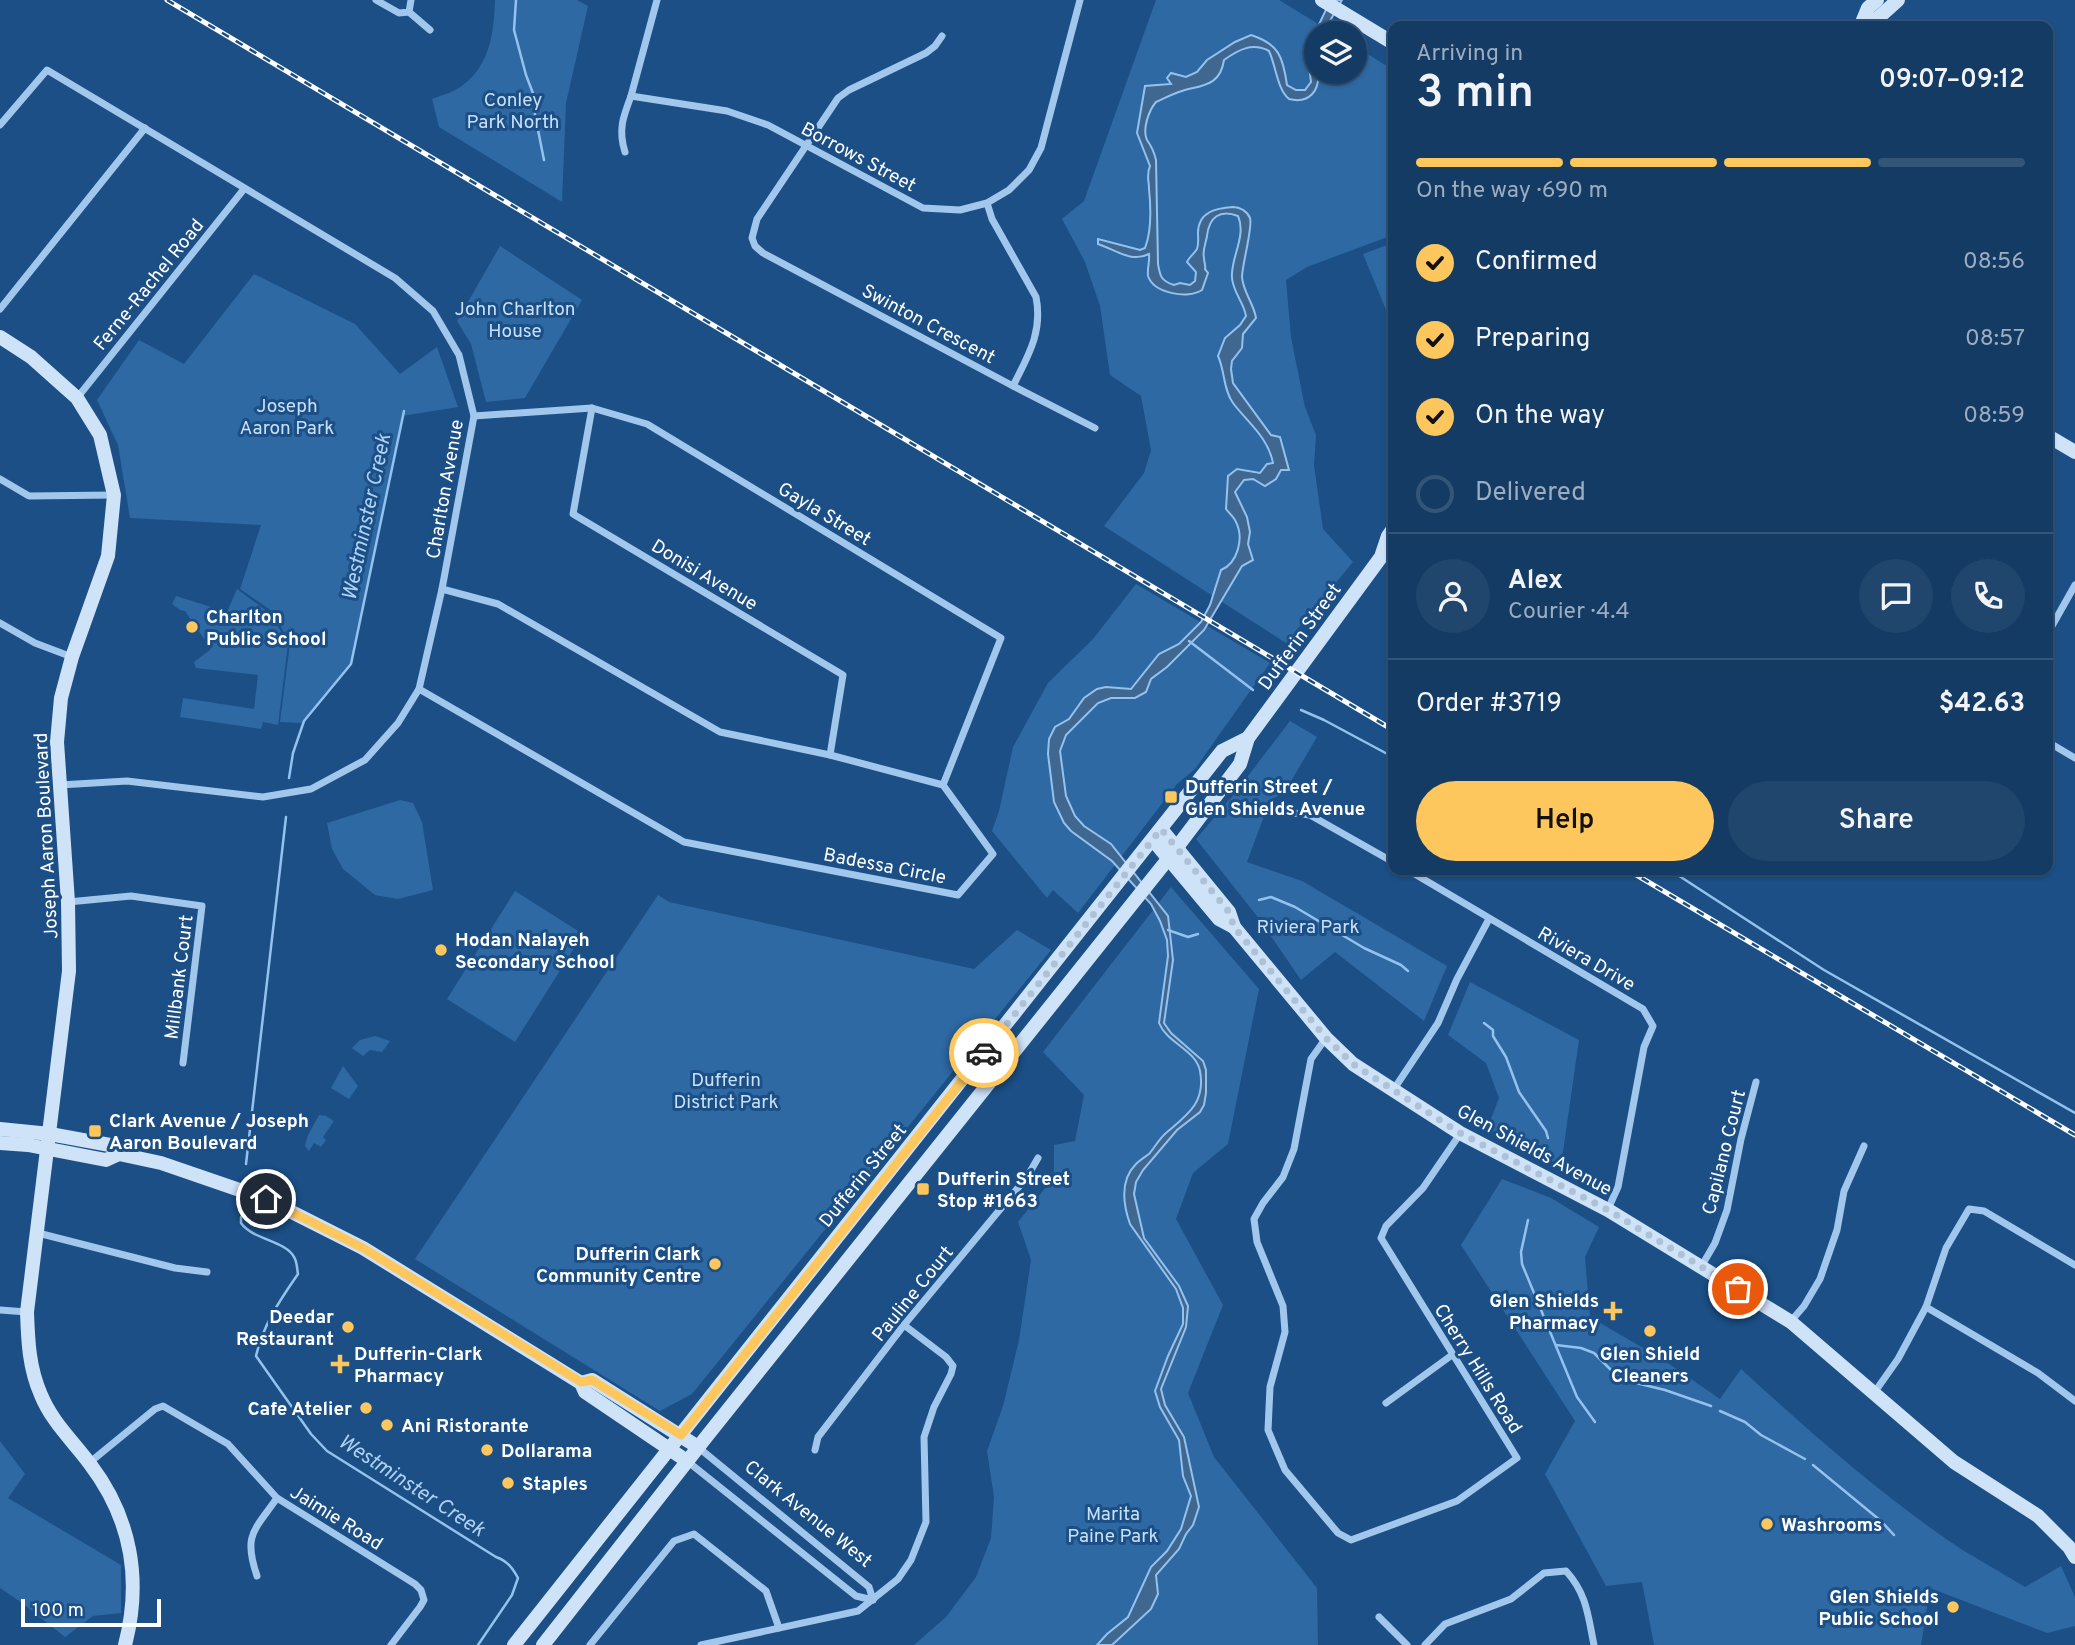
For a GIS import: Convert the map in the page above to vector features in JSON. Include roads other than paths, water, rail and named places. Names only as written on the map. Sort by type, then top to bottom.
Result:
[{"type":"street","points":[[376,0],[399,13],[409,12],[430,30]]},
{"type":"street","points":[[409,12],[411,0]]},
{"type":"street","points":[[625,152],[620,125],[631,96],[657,0]]},
{"type":"street","name":"Borrows Street","points":[[631,96],[727,111],[768,125],[923,208],[960,210],[987,203],[1009,190],[1028,170],[1041,148],[1080,0]]},
{"type":"street","points":[[1322,0],[1388,40]]},
{"type":"street","points":[[1863,21],[1868,8],[1877,0]]},
{"type":"street","points":[[1872,21],[1898,0]]},
{"type":"street","points":[[805,146],[831,107],[849,90],[926,53],[942,36]]},
{"type":"street","name":"Charlton Avenue","points":[[0,125],[47,70],[396,278],[433,311],[459,355],[474,416],[442,589],[419,689],[398,723],[365,760],[311,789],[263,797],[127,781],[60,785]]},
{"type":"street","points":[[0,309],[145,128]]},
{"type":"street","name":"Swinton Crescent","points":[[805,146],[757,219],[752,238],[755,246],[763,253],[1013,386]]},
{"type":"street","name":"Ferne-Rachel Road","points":[[77,398],[244,189]]},
{"type":"street","points":[[987,203],[992,219],[1036,297],[1038,311],[1034,345],[1013,386],[1095,428]]},
{"type":"street","name":"Joseph Aaron Boulevard","points":[[0,337],[32,358],[77,398],[100,435],[114,495],[108,556],[72,657],[60,709],[57,742],[68,902],[69,971],[27,1312],[32,1372],[41,1397],[54,1419],[106,1487],[120,1513],[130,1547],[134,1580],[134,1602],[125,1645]]},
{"type":"street","name":"Gayla Street","points":[[474,416],[592,408],[647,424],[1001,638],[943,785]]},
{"type":"street","name":"Donisi Avenue","points":[[592,408],[573,514],[843,675],[830,755]]},
{"type":"street","points":[[2053,439],[2075,452]]},
{"type":"street","points":[[0,479],[29,496],[114,495]]},
{"type":"street","name":"Dufferin Street","points":[[543,1645],[1158,872],[1240,764],[1248,738],[1387,554],[1388,536]]},
{"type":"street","points":[[2053,624],[2075,585]]},
{"type":"street","points":[[442,589],[498,604],[720,732],[830,755],[943,785]]},
{"type":"street","points":[[0,622],[35,643],[72,657]]},
{"type":"street","name":"Badessa Circle","points":[[419,689],[684,842],[958,895],[993,854],[943,785]]},
{"type":"street","name":"Dufferin Street","points":[[514,1645],[1222,751],[1248,738]]},
{"type":"street","points":[[2053,745],[2075,758]]},
{"type":"street","points":[[1284,812],[1310,815],[1388,859]]},
{"type":"street","name":"Glen Shields Avenue","points":[[1157,835],[1219,919],[1234,927],[1326,1038],[1353,1064],[1460,1133],[1608,1210],[1791,1322],[1954,1462],[2038,1516],[2069,1547],[2075,1557]]},
{"type":"street","name":"Riviera Drive","points":[[1416,875],[1643,1009],[1653,1026],[1644,1047],[1618,1187],[1608,1210]]},
{"type":"street","name":"Millbank Court","points":[[68,902],[131,896],[202,906],[183,1063]]},
{"type":"street","points":[[1394,1089],[1438,1023],[1457,979],[1489,919]]},
{"type":"street","name":"Cherry Hills Road","points":[[1326,1038],[1311,1059],[1293,1149],[1283,1177],[1254,1219],[1257,1242],[1283,1307],[1285,1332],[1270,1387],[1268,1430],[1285,1469],[1338,1533],[1350,1540],[1457,1501],[1517,1458],[1381,1238],[1386,1226],[1423,1188],[1460,1133]]},
{"type":"street","name":"Capilano Court","points":[[1701,1267],[1715,1242],[1727,1210],[1756,1082]]},
{"type":"street","name":"Clark Avenue West","points":[[0,1129],[49,1141]]},
{"type":"street","name":"Clark Avenue West","points":[[0,1143],[49,1141],[110,1145],[119,1154],[161,1163],[266,1199],[338,1233],[581,1382],[584,1392],[670,1448],[856,1596],[873,1600]]},
{"type":"street","points":[[1791,1322],[1804,1307],[1820,1279],[1837,1230],[1844,1191],[1864,1146]]},
{"type":"street","name":"Pauline Court","points":[[815,1450],[818,1437],[905,1325],[1027,1177],[1038,1158]]},
{"type":"street","points":[[1874,1394],[1898,1359],[1926,1307],[1946,1248],[1969,1209],[1984,1211],[2075,1265]]},
{"type":"street","points":[[38,1233],[175,1268],[206,1272]]},
{"type":"street","points":[[1926,1307],[2038,1373],[2075,1401]]},
{"type":"street","points":[[0,1310],[27,1312]]},
{"type":"street","points":[[701,1645],[858,1611],[898,1578],[911,1560],[926,1522],[924,1437],[928,1420],[953,1366],[946,1357],[905,1325]]},
{"type":"street","points":[[1386,1403],[1452,1355]]},
{"type":"street","name":"Clark Avenue West","points":[[581,1382],[592,1380],[698,1447],[869,1587],[873,1600]]},
{"type":"street","name":"Jaimie Road","points":[[89,1463],[155,1409],[163,1406],[228,1444],[276,1498],[421,1590],[424,1600],[421,1607],[391,1645]]},
{"type":"street","points":[[257,1576],[251,1556],[251,1536],[276,1498]]},
{"type":"street","points":[[590,1645],[674,1541],[694,1534],[766,1591],[779,1628]]},
{"type":"street","points":[[1425,1645],[1445,1624],[1511,1600],[1544,1573],[1566,1571],[1578,1584],[1586,1601],[1594,1645]]},
{"type":"street","points":[[1379,1617],[1407,1645]]},
{"type":"waterway","name":"Westminster Creek","points":[[516,0],[514,30],[534,96],[544,160]]},
{"type":"waterway","name":"Westminster Creek","points":[[289,778],[293,753],[304,721],[351,664],[404,411]]},
{"type":"waterway","points":[[1189,641],[1253,690]]},
{"type":"waterway","points":[[1301,710],[1388,754]]},
{"type":"waterway","name":"Westminster Creek","points":[[246,1164],[286,817]]},
{"type":"waterway","points":[[1678,875],[1824,970],[2075,1113]]},
{"type":"waterway","points":[[1259,900],[1271,897],[1295,907],[1408,971]]},
{"type":"waterway","points":[[1168,930],[1188,937],[1198,934]]},
{"type":"waterway","points":[[1484,1023],[1493,1030],[1493,1036],[1506,1057],[1519,1092],[1548,1138]]},
{"type":"waterway","name":"Westminster Creek","points":[[241,1217],[241,1223],[246,1229],[284,1247],[296,1261],[298,1274],[268,1323],[256,1356],[311,1434],[327,1451],[503,1560],[518,1578],[512,1595],[478,1645]]},
{"type":"waterway","points":[[1528,1220],[1521,1252],[1522,1264],[1577,1397],[1595,1422]]},
{"type":"waterway","points":[[1556,1345],[1581,1348],[1594,1353],[1613,1372],[1636,1383],[1711,1406]]},
{"type":"waterway","points":[[1720,1411],[1745,1422],[1761,1435],[1805,1459]]},
{"type":"waterway","points":[[1813,1465],[1894,1535]]},
{"type":"railway","points":[[167,0],[1388,727]]},
{"type":"railway","points":[[1636,875],[2075,1135]]},
{"type":"place","name":"Charlton Public School","points":[[192,627]]},
{"type":"place","name":"Dufferin Street / Glen Shields Avenue","points":[[1171,797]]},
{"type":"place","name":"Hodan Nalayeh Secondary School","points":[[441,950]]},
{"type":"place","name":"Clark Avenue / Joseph Aaron Boulevard","points":[[95,1131]]},
{"type":"place","name":"Dufferin Street Stop #1663","points":[[923,1189]]},
{"type":"place","name":"Dufferin Clark Community Centre","points":[[715,1264]]},
{"type":"place","name":"Glen Shields Pharmacy","points":[[1613,1311]]},
{"type":"place","name":"Deedar Restaurant","points":[[348,1327]]},
{"type":"place","name":"Glen Shield Cleaners","points":[[1650,1331]]},
{"type":"place","name":"Dufferin-Clark Pharmacy","points":[[340,1364]]},
{"type":"place","name":"Cafe Atelier","points":[[366,1408]]},
{"type":"place","name":"Ani Ristorante","points":[[387,1425]]},
{"type":"place","name":"Dollarama","points":[[487,1450]]},
{"type":"place","name":"Staples","points":[[508,1483]]},
{"type":"place","name":"Washrooms","points":[[1767,1524]]},
{"type":"place","name":"Glen Shields Public School","points":[[1953,1607]]},
{"type":"park label","name":"Conley Park North","points":[[513,110]]},
{"type":"park label","name":"John Charlton House","points":[[515,319]]},
{"type":"park label","name":"Joseph Aaron Park","points":[[287,416]]},
{"type":"park label","name":"Riviera Park","points":[[1308,926]]},
{"type":"park label","name":"Dufferin District Park","points":[[726,1090]]},
{"type":"park label","name":"Marita Paine Park","points":[[1113,1524]]}]
